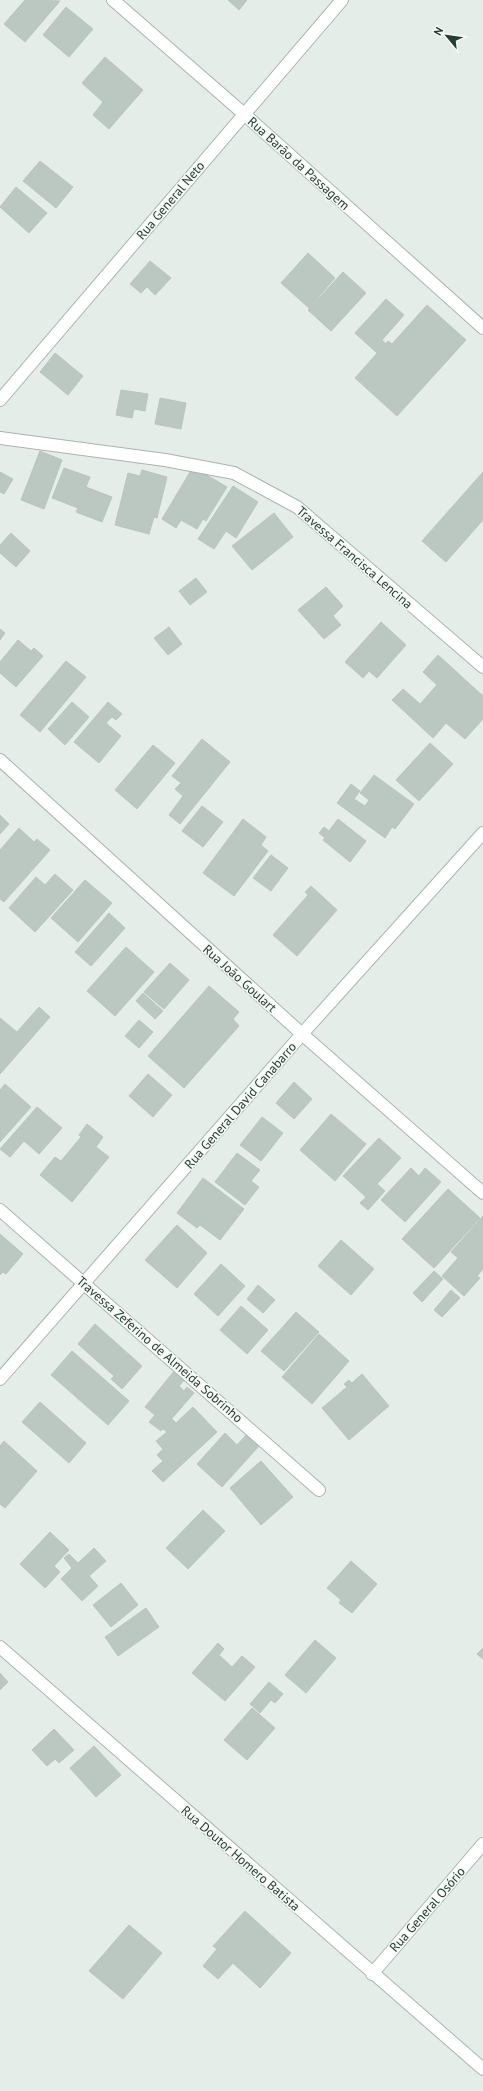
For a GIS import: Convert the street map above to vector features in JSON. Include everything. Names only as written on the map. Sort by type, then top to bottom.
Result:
[{"type":"street","name":"Rua Barão da Passagem","points":[[114,0],[243,113],[483,328]]},
{"type":"street","name":"Rua General Neto","points":[[0,400],[243,113],[342,0]]},
{"type":"street","name":"Travessa Francisca Lencina","points":[[0,438],[165,460],[234,473],[297,507],[483,667]]},
{"type":"street","name":"Rua João Goulart","points":[[0,760],[302,1034],[483,1193]]},
{"type":"street","name":"Rua General David Canabarro","points":[[0,1379],[302,1034],[483,833]]},
{"type":"street","name":"Travessa Zeferino de Almeida Sobrinho","points":[[0,1210],[85,1283],[319,1490]]},
{"type":"street","name":"Rua Doutor Homero Batista","points":[[0,1647],[372,1974],[483,2069]]},
{"type":"street","name":"Rua General Osório","points":[[372,1974],[483,1844]]},
{"type":"building","points":[[25,0],[60,1],[25,42],[4,24]]},
{"type":"building","points":[[228,0],[247,0],[239,10]]},
{"type":"building","points":[[66,7],[93,29],[69,57],[43,35]]},
{"type":"building","points":[[105,57],[143,90],[109,129],[93,115],[103,102],[82,83]]},
{"type":"building","points":[[40,161],[73,187],[56,208],[23,181]]},
{"type":"building","points":[[16,187],[47,213],[29,233],[0,207]]},
{"type":"building","points":[[308,253],[335,278],[309,308],[281,283]]},
{"type":"building","points":[[150,261],[171,278],[155,295],[147,287],[141,293],[130,284]]},
{"type":"building","points":[[343,272],[366,293],[331,331],[308,310]]},
{"type":"building","points":[[386,299],[404,315],[382,340],[386,344],[378,354],[355,333]]},
{"type":"building","points":[[427,305],[466,340],[397,416],[355,378],[388,341],[392,344]]},
{"type":"building","points":[[55,353],[83,376],[68,395],[40,372]]},
{"type":"building","points":[[121,390],[148,394],[145,411],[134,409],[132,418],[116,415]]},
{"type":"building","points":[[160,398],[186,403],[181,429],[155,424]]},
{"type":"building","points":[[40,451],[62,460],[44,509],[21,500]]},
{"type":"building","points":[[193,467],[227,487],[206,521],[203,519],[197,529],[181,520],[176,528],[162,519]]},
{"type":"building","points":[[64,468],[90,477],[86,487],[112,497],[102,522],[76,512],[78,508],[52,498]]},
{"type":"building","points":[[142,470],[167,477],[157,518],[154,517],[149,534],[115,525],[128,473],[140,476]]},
{"type":"building","points":[[0,472],[13,479],[4,494],[0,492]]},
{"type":"building","points":[[483,472],[483,520],[446,562],[422,541]]},
{"type":"building","points":[[233,486],[258,502],[236,538],[226,531],[214,549],[198,539]]},
{"type":"building","points":[[274,513],[293,537],[252,570],[232,546]]},
{"type":"building","points":[[11,533],[30,551],[16,567],[0,553],[0,545]]},
{"type":"building","points":[[196,578],[207,592],[190,605],[179,591]]},
{"type":"building","points":[[326,587],[343,606],[333,616],[341,625],[324,639],[298,610]]},
{"type":"building","points":[[381,622],[406,645],[377,678],[369,671],[363,678],[345,662]]},
{"type":"building","points":[[169,627],[182,644],[168,655],[154,638]]},
{"type":"building","points":[[0,629],[5,633],[0,640]]},
{"type":"building","points":[[18,640],[31,651],[34,648],[43,656],[16,687],[0,673],[0,662]]},
{"type":"building","points":[[438,655],[483,696],[483,719],[465,739],[446,723],[433,738],[392,700],[403,689],[420,704],[437,685],[423,672]]},
{"type":"building","points":[[66,661],[86,677],[40,732],[20,715]]},
{"type":"building","points":[[72,702],[89,717],[65,745],[48,729]]},
{"type":"building","points":[[108,702],[122,714],[116,720],[112,717],[106,723],[121,736],[99,763],[74,742]]},
{"type":"building","points":[[202,739],[230,762],[180,824],[169,815],[183,796],[175,789],[181,783],[172,776]]},
{"type":"building","points":[[430,743],[453,764],[419,801],[396,780]]},
{"type":"building","points":[[153,745],[175,763],[137,809],[115,790]]},
{"type":"building","points":[[374,775],[414,804],[395,829],[392,827],[385,838],[337,803],[351,784],[360,791],[354,799],[365,806],[369,800],[360,793]]},
{"type":"building","points":[[202,806],[223,822],[203,847],[182,831]]},
{"type":"building","points":[[0,815],[9,824],[0,834]]},
{"type":"building","points":[[243,819],[266,837],[261,845],[268,851],[234,896],[203,873]]},
{"type":"building","points":[[338,819],[366,841],[350,862],[323,840],[325,838],[319,833],[324,827],[329,831]]},
{"type":"building","points":[[19,828],[34,842],[37,839],[50,850],[4,902],[0,899],[0,850]]},
{"type":"building","points":[[271,855],[288,868],[271,891],[253,878]]},
{"type":"building","points":[[55,874],[73,890],[35,932],[9,908],[36,877],[45,885]]},
{"type":"building","points":[[85,880],[112,903],[78,942],[51,918]]},
{"type":"building","points":[[311,886],[337,910],[297,956],[273,935],[308,895],[305,892]]},
{"type":"building","points":[[109,913],[125,928],[91,966],[75,952]]},
{"type":"building","points":[[126,947],[154,972],[115,1016],[87,991]]},
{"type":"building","points":[[170,963],[189,980],[164,1009],[144,992]]},
{"type":"building","points":[[209,986],[239,1012],[233,1019],[239,1026],[184,1088],[148,1056]]},
{"type":"building","points":[[143,993],[163,1011],[155,1019],[136,1001]]},
{"type":"building","points":[[39,1007],[50,1017],[0,1074],[0,1018],[17,1032]]},
{"type":"building","points":[[139,1020],[153,1032],[139,1048],[125,1036]]},
{"type":"building","points":[[148,1074],[172,1095],[153,1117],[129,1096]]},
{"type":"building","points":[[294,1082],[312,1099],[294,1119],[276,1103]]},
{"type":"building","points":[[5,1084],[31,1107],[0,1142],[0,1090]]},
{"type":"building","points":[[37,1107],[62,1128],[39,1154],[24,1141],[10,1157],[0,1149]]},
{"type":"building","points":[[331,1114],[366,1144],[335,1181],[300,1150]]},
{"type":"building","points":[[262,1117],[283,1133],[261,1161],[240,1145]]},
{"type":"building","points":[[87,1124],[103,1137],[96,1147],[109,1157],[72,1202],[40,1175],[55,1157],[61,1161],[81,1137],[79,1135]]},
{"type":"building","points":[[379,1138],[401,1158],[377,1184],[385,1191],[368,1210],[360,1203],[366,1197],[343,1176]]},
{"type":"building","points":[[237,1153],[260,1170],[251,1181],[259,1187],[245,1205],[215,1182]]},
{"type":"building","points":[[411,1168],[419,1176],[425,1168],[441,1182],[405,1222],[381,1200]]},
{"type":"building","points":[[203,1178],[244,1209],[220,1240],[200,1225],[197,1228],[177,1213]]},
{"type":"building","points":[[448,1189],[480,1218],[434,1268],[402,1239]]},
{"type":"building","points":[[483,1216],[483,1269],[477,1276],[480,1278],[464,1296],[442,1276],[458,1258],[451,1252]]},
{"type":"building","points":[[177,1225],[207,1253],[177,1288],[145,1260]]},
{"type":"building","points":[[0,1234],[23,1254],[6,1274],[3,1272],[0,1275]]},
{"type":"building","points":[[341,1240],[374,1269],[351,1295],[318,1266]]},
{"type":"building","points":[[221,1264],[245,1286],[218,1316],[194,1294]]},
{"type":"building","points":[[434,1271],[443,1279],[422,1302],[413,1293]]},
{"type":"building","points":[[258,1285],[275,1300],[263,1313],[247,1299]]},
{"type":"building","points":[[451,1290],[460,1298],[442,1317],[434,1310]]},
{"type":"building","points":[[241,1306],[268,1330],[247,1354],[220,1330]]},
{"type":"building","points":[[296,1312],[319,1332],[284,1371],[261,1351]]},
{"type":"building","points":[[95,1324],[142,1366],[122,1389],[111,1379],[114,1376],[78,1344]]},
{"type":"building","points":[[319,1334],[349,1361],[312,1404],[282,1377]]},
{"type":"building","points":[[72,1351],[129,1401],[108,1425],[51,1375]]},
{"type":"building","points":[[175,1370],[185,1379],[179,1386],[184,1391],[187,1387],[194,1393],[161,1431],[149,1422],[155,1415],[145,1407]]},
{"type":"building","points":[[362,1374],[389,1406],[349,1440],[322,1408],[347,1387],[344,1384],[349,1380],[352,1383]]},
{"type":"building","points":[[40,1402],[86,1443],[69,1463],[22,1422]]},
{"type":"building","points":[[193,1407],[217,1432],[163,1482],[152,1471],[163,1461],[157,1455],[163,1449],[156,1441],[167,1432],[162,1428],[172,1419],[176,1423]]},
{"type":"building","points":[[225,1433],[237,1445],[247,1434],[259,1446],[222,1487],[197,1464]]},
{"type":"building","points":[[4,1441],[37,1471],[5,1508],[0,1504],[0,1446]]},
{"type":"building","points":[[261,1461],[293,1497],[261,1525],[230,1488]]},
{"type":"building","points":[[203,1510],[225,1531],[188,1569],[166,1548]]},
{"type":"building","points":[[50,1532],[69,1550],[54,1566],[60,1572],[45,1588],[20,1564]]},
{"type":"building","points":[[94,1548],[106,1561],[89,1576],[98,1586],[82,1601],[61,1579],[72,1568],[64,1558],[69,1554],[78,1563]]},
{"type":"building","points":[[351,1561],[377,1584],[352,1613],[339,1603],[341,1600],[327,1588]]},
{"type":"building","points":[[121,1583],[138,1605],[111,1627],[93,1605]]},
{"type":"building","points":[[146,1608],[159,1627],[118,1656],[105,1637]]},
{"type":"building","points":[[315,1640],[336,1658],[306,1693],[285,1675]]},
{"type":"building","points":[[218,1643],[224,1649],[219,1655],[232,1667],[242,1656],[255,1667],[225,1701],[192,1673]]},
{"type":"building","points":[[483,1648],[483,1659],[477,1654]]},
{"type":"building","points":[[0,1673],[8,1682],[0,1690]]},
{"type":"building","points":[[269,1682],[283,1694],[275,1703],[271,1700],[260,1713],[250,1704]]},
{"type":"building","points":[[252,1708],[275,1728],[247,1760],[224,1740]]},
{"type":"building","points":[[54,1729],[74,1750],[59,1763],[55,1759],[47,1766],[32,1750]]},
{"type":"building","points":[[94,1746],[121,1775],[96,1797],[70,1768]]},
{"type":"building","points":[[245,1911],[291,1953],[260,1988],[233,1963],[218,1979],[203,1966],[217,1949],[213,1946]]},
{"type":"building","points":[[129,1925],[162,1953],[123,1999],[89,1971]]}]
